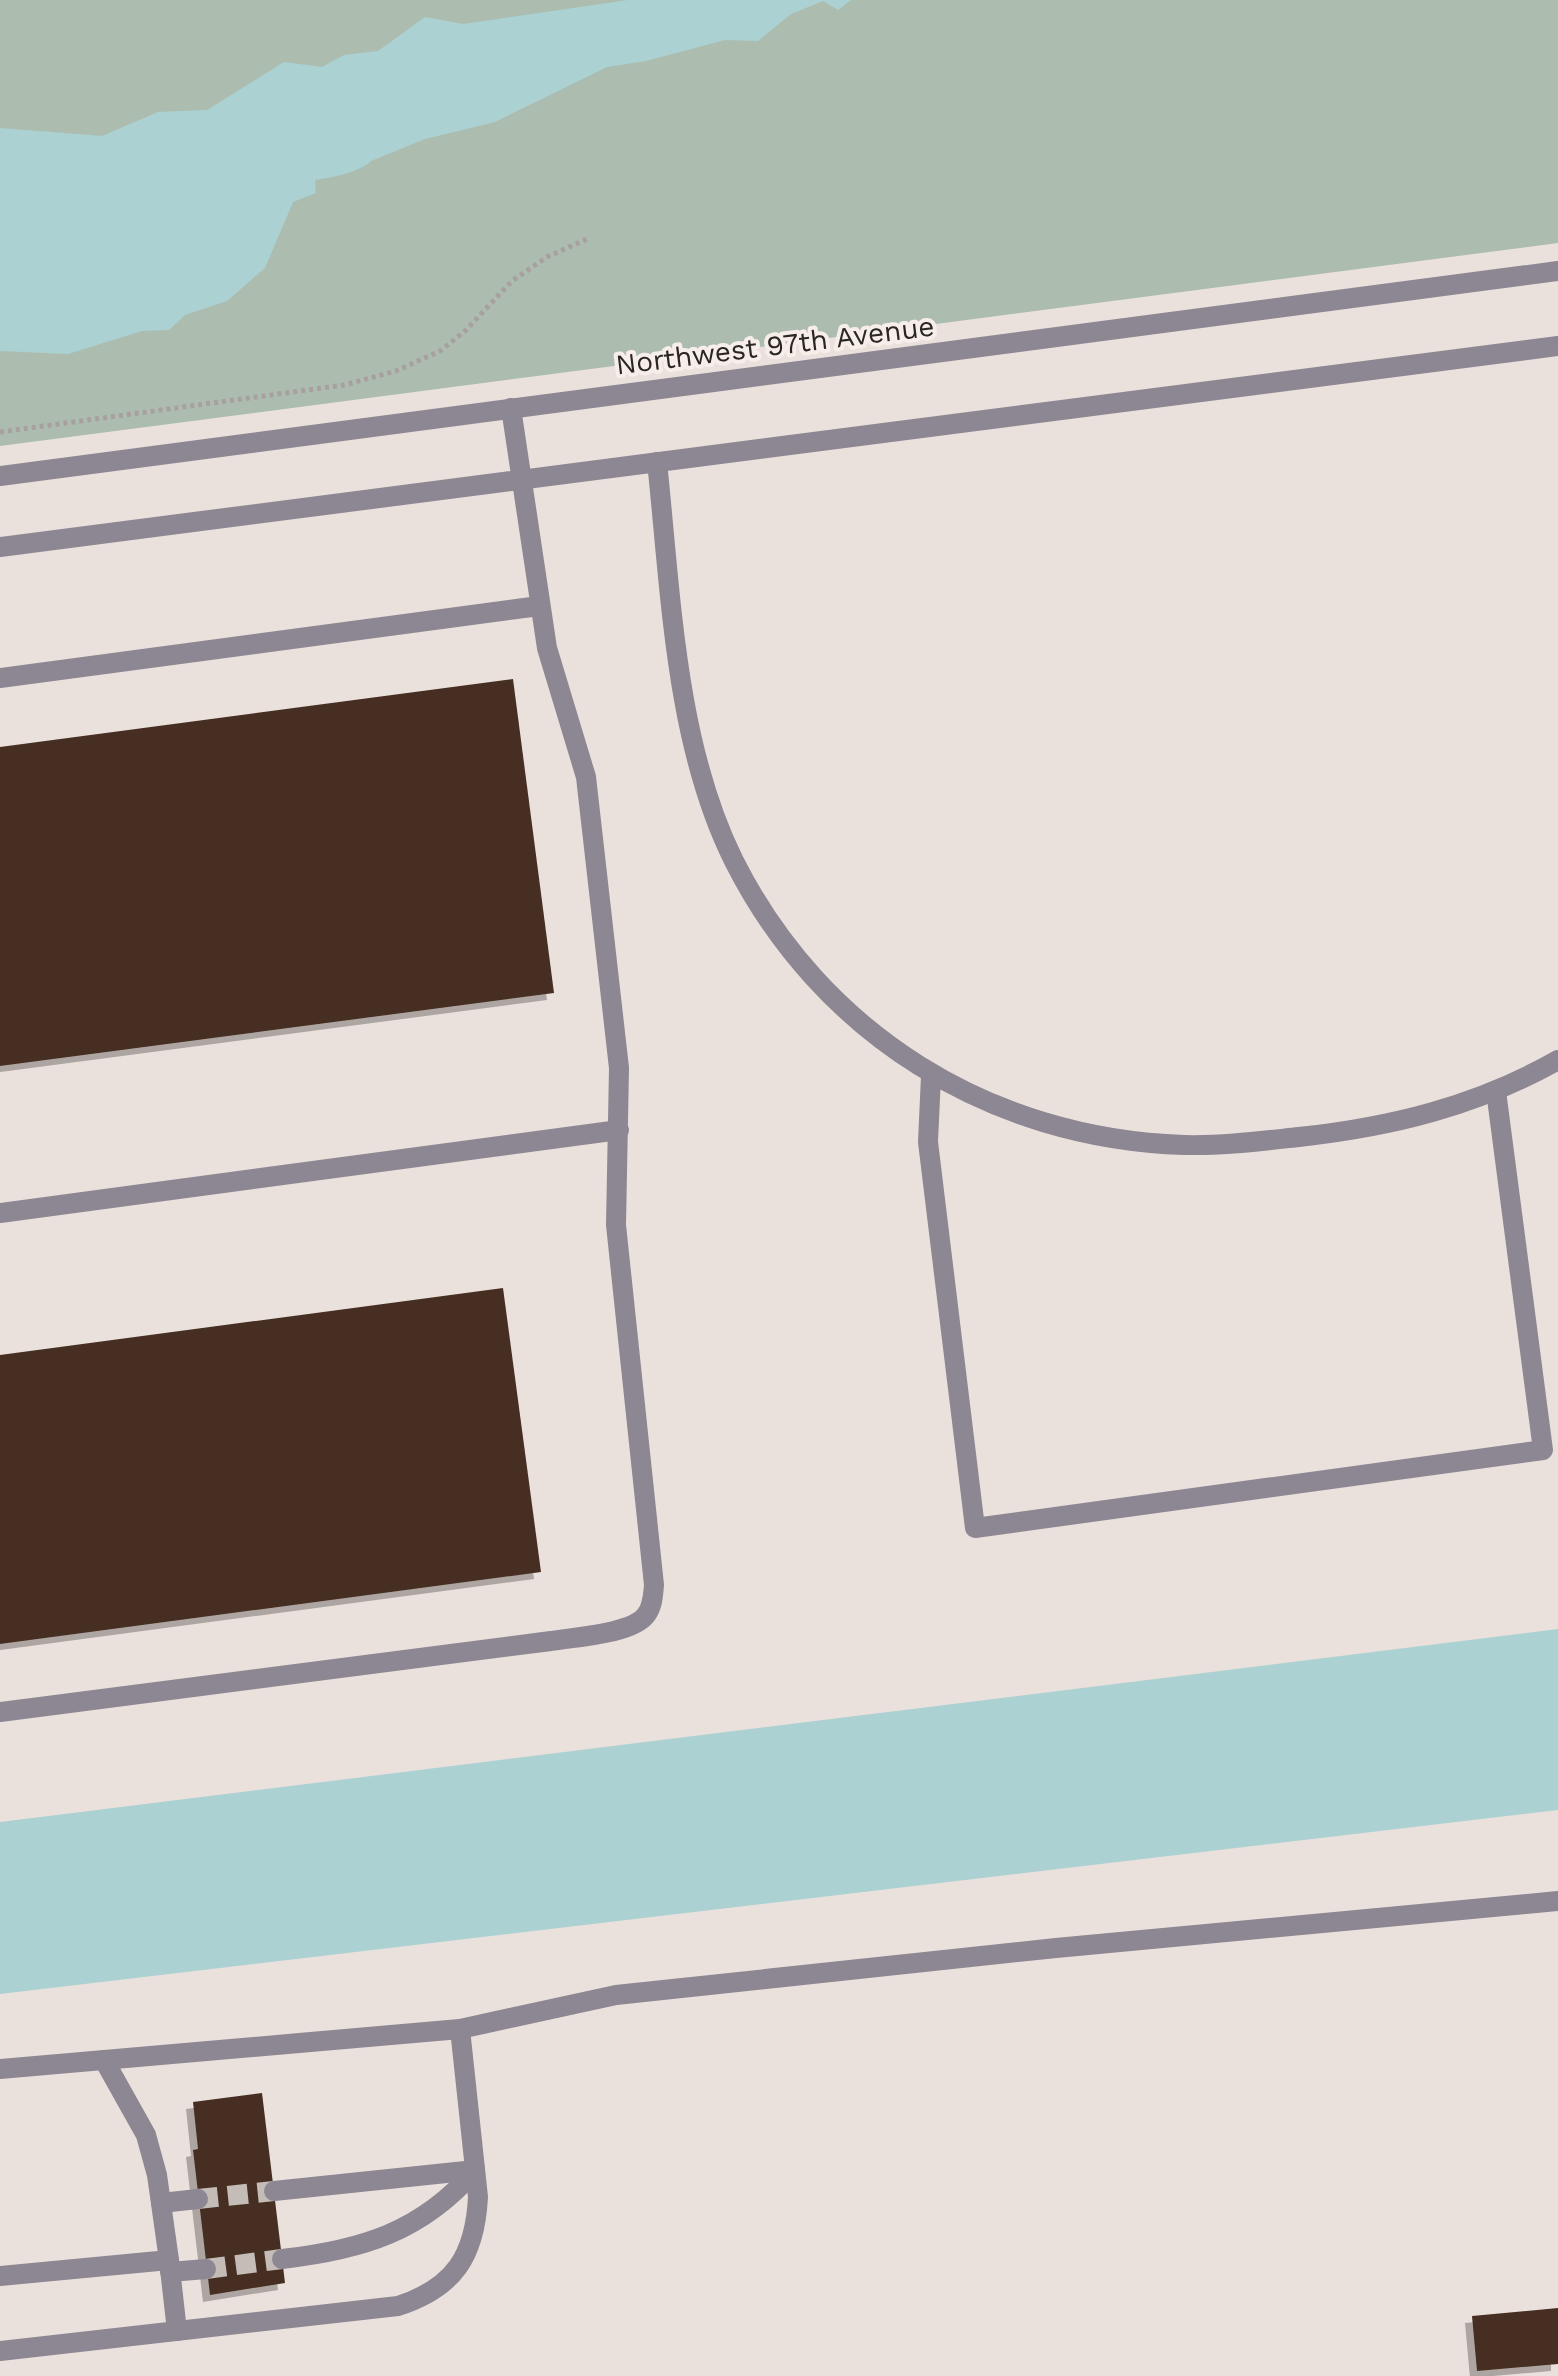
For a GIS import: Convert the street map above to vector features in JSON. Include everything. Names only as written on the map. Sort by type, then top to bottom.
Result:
[{"type":"street","name":"Northwest 97th Avenue","points":[[0,476],[1558,271]]},
{"type":"street","points":[[0,547],[1558,346]]},
{"type":"street","points":[[0,1712],[551,1641],[635,1624],[644,1618],[653,1598],[616,1225],[619,1068],[586,777],[547,648],[511,408]]},
{"type":"street","points":[[657,462],[692,742],[704,787],[734,861],[764,913],[815,977],[845,1008],[931,1076],[967,1096],[1057,1126],[1112,1138],[1183,1145],[1249,1142],[1351,1130],[1425,1116],[1496,1091],[1558,1060]]},
{"type":"street","points":[[0,678],[539,606]]},
{"type":"street","points":[[931,1076],[928,1142],[975,1528],[1543,1450],[1496,1091]]},
{"type":"street","points":[[0,1213],[619,1130]]},
{"type":"street","points":[[0,2069],[460,2029],[616,1995],[1072,1946],[1558,1901]]},
{"type":"street","points":[[0,2351],[398,2306],[423,2298],[445,2284],[460,2265],[477,2218],[460,2029]]},
{"type":"street","points":[[104,2060],[146,2135],[161,2203],[177,2331]]},
{"type":"street","points":[[274,2191],[475,2170]]},
{"type":"street","points":[[282,2259],[368,2245],[418,2221],[461,2187],[475,2170]]},
{"type":"street","points":[[161,2203],[198,2199]]},
{"type":"street","points":[[0,2276],[169,2266],[206,2269]]},
{"type":"path","points":[[0,432],[344,385],[396,371],[447,346],[512,281],[537,264],[587,239]]},
{"type":"green space","points":[[0,0],[1558,0],[1558,243],[0,446]]},
{"type":"water","points":[[628,0],[851,0],[838,10],[823,1],[791,14],[758,41],[725,40],[646,61],[607,67],[495,122],[425,139],[352,171],[315,180],[316,193],[293,202],[265,268],[227,301],[185,315],[169,330],[142,331],[68,354],[0,351],[0,128],[102,136],[158,112],[207,110],[284,62],[322,67],[344,55],[378,51],[425,17],[463,24]]},
{"type":"water","points":[[1558,1629],[1558,1810],[0,1994],[0,1822]]},
{"type":"building","points":[[513,679],[554,993],[0,1066],[0,747]]},
{"type":"building","points":[[503,1288],[541,1572],[0,1644],[0,1355]]},
{"type":"building","points":[[262,2093],[285,2283],[210,2295],[193,2150],[198,2149],[193,2102]]},
{"type":"building","points":[[1558,2308],[1558,2364],[1477,2371],[1472,2316]]},
{"type":"tunnel","points":[[198,2199],[274,2191]]},
{"type":"tunnel","points":[[206,2269],[282,2259]]}]
